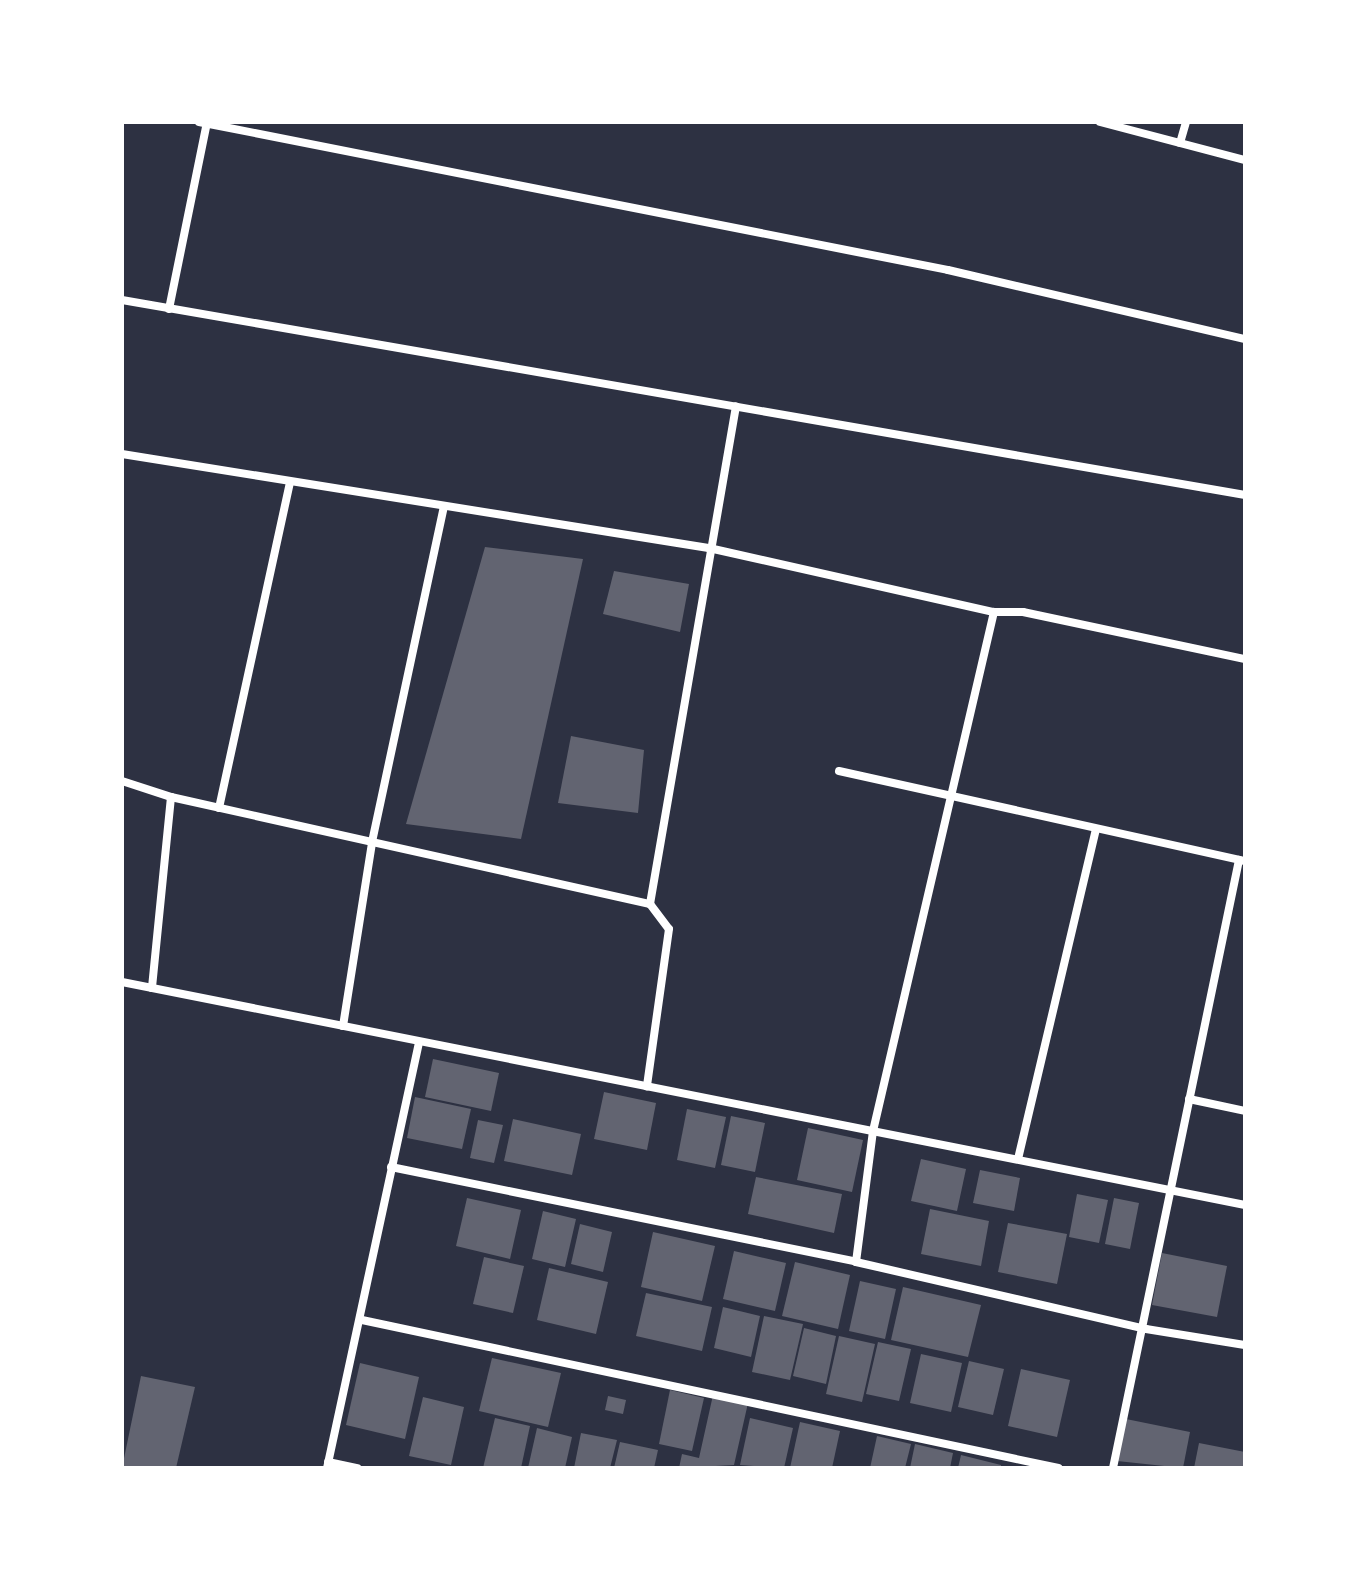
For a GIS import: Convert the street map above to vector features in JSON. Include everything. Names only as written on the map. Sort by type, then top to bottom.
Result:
[{"type":"street","points":[[169,309],[204,122],[948,270],[1245,339]]},
{"type":"street","points":[[1100,122],[1245,160]]},
{"type":"street","points":[[1180,143],[1186,122]]},
{"type":"street","points":[[122,300],[1245,495]]},
{"type":"street","points":[[650,904],[709,548],[736,406]]},
{"type":"street","points":[[122,454],[709,548],[994,612],[1023,612],[1245,659]]},
{"type":"street","points":[[219,808],[290,482]]},
{"type":"street","points":[[343,1026],[372,842],[444,507]]},
{"type":"street","points":[[856,1262],[873,1131],[994,612]]},
{"type":"street","points":[[839,771],[1095,832],[1242,861],[1170,1190],[1146,1329],[1113,1468]]},
{"type":"street","points":[[122,781],[171,797],[650,904],[669,929],[647,1086]]},
{"type":"street","points":[[152,988],[171,797]]},
{"type":"street","points":[[1018,1159],[1095,832]]},
{"type":"street","points":[[122,982],[1245,1205]]},
{"type":"street","points":[[357,1468],[328,1465],[362,1320],[419,1042]]},
{"type":"street","points":[[1189,1099],[1245,1111]]},
{"type":"street","points":[[391,1167],[856,1262],[1146,1329],[1245,1345]]},
{"type":"street","points":[[362,1320],[1058,1468]]},
{"type":"building","points":[[485,547],[583,559],[521,839],[406,824]]},
{"type":"building","points":[[614,571],[689,584],[680,632],[603,614]]},
{"type":"building","points":[[571,736],[644,750],[638,813],[558,803]]},
{"type":"building","points":[[433,1059],[499,1073],[491,1111],[425,1097]]},
{"type":"building","points":[[604,1092],[656,1103],[647,1150],[594,1139]]},
{"type":"building","points":[[415,1097],[471,1109],[462,1149],[407,1138]]},
{"type":"building","points":[[687,1109],[726,1117],[715,1168],[677,1160]]},
{"type":"building","points":[[731,1116],[765,1123],[755,1172],[721,1165]]},
{"type":"building","points":[[513,1119],[581,1134],[572,1175],[504,1161]]},
{"type":"building","points":[[478,1120],[503,1125],[494,1163],[470,1158]]},
{"type":"building","points":[[808,1128],[863,1140],[852,1192],[797,1180]]},
{"type":"building","points":[[921,1159],[966,1169],[957,1211],[911,1201]]},
{"type":"building","points":[[980,1170],[1020,1178],[1014,1211],[973,1203]]},
{"type":"building","points":[[756,1177],[842,1194],[834,1233],[748,1214]]},
{"type":"building","points":[[1077,1194],[1108,1200],[1099,1243],[1069,1237]]},
{"type":"building","points":[[467,1198],[521,1210],[510,1259],[456,1246]]},
{"type":"building","points":[[1114,1198],[1139,1203],[1130,1249],[1105,1244]]},
{"type":"building","points":[[930,1209],[989,1221],[981,1266],[921,1254]]},
{"type":"building","points":[[543,1211],[576,1219],[565,1267],[532,1259]]},
{"type":"building","points":[[1008,1223],[1067,1234],[1057,1284],[998,1272]]},
{"type":"building","points":[[580,1224],[612,1232],[603,1272],[571,1264]]},
{"type":"building","points":[[653,1232],[715,1246],[702,1301],[641,1287]]},
{"type":"building","points":[[734,1251],[786,1263],[775,1311],[723,1299]]},
{"type":"building","points":[[1162,1253],[1227,1266],[1217,1317],[1152,1305]]},
{"type":"building","points":[[484,1257],[524,1266],[513,1313],[473,1304]]},
{"type":"building","points":[[795,1262],[850,1275],[838,1329],[782,1316]]},
{"type":"building","points":[[549,1268],[608,1282],[596,1334],[537,1320]]},
{"type":"building","points":[[860,1281],[896,1289],[885,1339],[849,1331]]},
{"type":"building","points":[[903,1287],[981,1305],[968,1357],[891,1340]]},
{"type":"building","points":[[646,1293],[712,1307],[702,1351],[636,1336]]},
{"type":"building","points":[[723,1307],[760,1316],[751,1357],[714,1348]]},
{"type":"building","points":[[764,1316],[803,1324],[790,1380],[752,1372]]},
{"type":"building","points":[[804,1328],[836,1336],[826,1384],[793,1376]]},
{"type":"building","points":[[839,1336],[875,1344],[862,1402],[826,1394]]},
{"type":"building","points":[[878,1342],[911,1349],[899,1401],[866,1394]]},
{"type":"building","points":[[921,1354],[962,1363],[951,1412],[910,1403]]},
{"type":"building","points":[[492,1358],[561,1373],[548,1427],[479,1411]]},
{"type":"building","points":[[969,1361],[1004,1369],[993,1415],[958,1407]]},
{"type":"building","points":[[360,1363],[419,1377],[405,1439],[346,1425]]},
{"type":"building","points":[[1021,1369],[1070,1380],[1057,1437],[1008,1426]]},
{"type":"building","points":[[141,1376],[195,1387],[176,1468],[122,1468]]},
{"type":"building","points":[[670,1390],[704,1398],[692,1451],[659,1444]]},
{"type":"building","points":[[713,1395],[748,1403],[734,1465],[679,1468],[682,1454],[699,1458]]},
{"type":"building","points":[[608,1396],[626,1400],[623,1414],[605,1410]]},
{"type":"building","points":[[423,1397],[464,1407],[451,1465],[409,1456]]},
{"type":"building","points":[[495,1418],[530,1426],[521,1468],[483,1468]]},
{"type":"building","points":[[750,1418],[793,1428],[784,1468],[740,1465]]},
{"type":"building","points":[[1126,1419],[1190,1432],[1183,1468],[1117,1461]]},
{"type":"building","points":[[800,1422],[840,1431],[832,1468],[790,1468]]},
{"type":"building","points":[[537,1428],[572,1437],[565,1468],[528,1468]]},
{"type":"building","points":[[581,1433],[617,1440],[610,1468],[574,1468]]},
{"type":"building","points":[[877,1436],[911,1444],[905,1468],[870,1468]]},
{"type":"building","points":[[620,1442],[658,1450],[654,1468],[614,1468]]},
{"type":"building","points":[[1199,1443],[1245,1452],[1245,1468],[1194,1468]]},
{"type":"building","points":[[915,1444],[953,1453],[950,1468],[910,1468]]},
{"type":"building","points":[[961,1455],[1001,1465],[1001,1468],[958,1468]]}]
